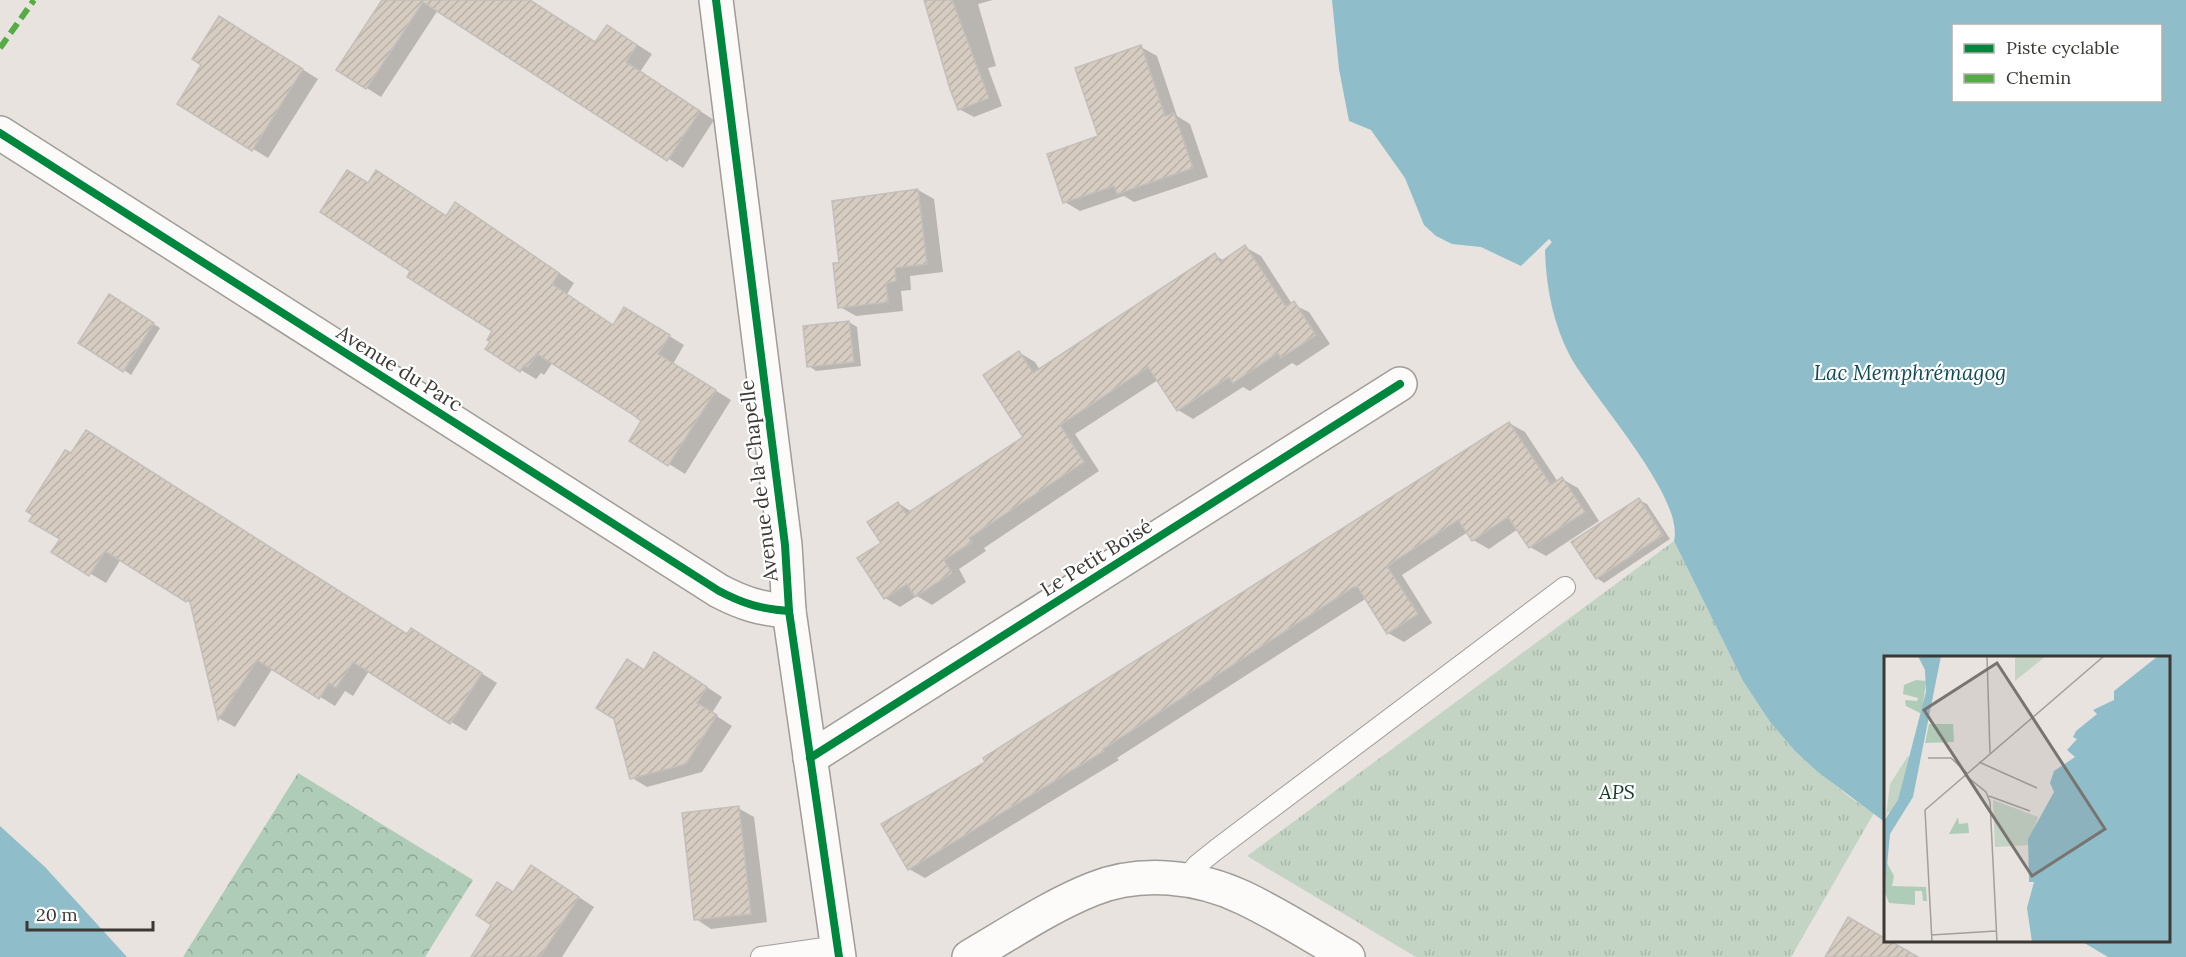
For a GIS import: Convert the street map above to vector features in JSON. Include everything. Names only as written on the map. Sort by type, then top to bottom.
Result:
[{"type":"street","name":"Avenue de la Chapelle","points":[[716,0],[785,544],[789,611],[839,952]]},
{"type":"street","name":"Avenue du Parc","points":[[0,134],[719,591],[741,602],[764,609],[789,611]]},
{"type":"street","name":"Le Petit Boisé","points":[[810,758],[1400,384]]},
{"type":"street","points":[[969,957],[1058,905],[1095,888],[1133,879],[1173,878],[1209,884],[1244,898],[1348,957]]},
{"type":"lane","points":[[1185,880],[1197,865],[1217,849],[1566,587]]},
{"type":"lane","points":[[761,957],[839,952]]},
{"type":"green space","name":"APS","points":[[1674,541],[1743,681],[1770,722],[1795,751],[1848,796],[1874,813],[1791,957],[1416,957],[1247,856]]},
{"type":"green space","points":[[298,773],[473,880],[425,957],[183,957]]},
{"type":"water","name":"Lac Memphrémagog","points":[[1332,0],[2186,0],[2186,957],[2108,957],[2083,942],[2171,942],[2171,656],[1884,656],[1884,822],[1818,772],[1795,751],[1770,722],[1743,681],[1674,541],[1674,522],[1666,499],[1635,448],[1570,356],[1564,343],[1555,318],[1547,278],[1545,250],[1552,242],[1549,239],[1521,266],[1481,247],[1452,244],[1436,236],[1424,225],[1405,178],[1371,130],[1349,121],[1339,69]]},
{"type":"water","points":[[0,826],[45,867],[127,957],[0,957]]},
{"type":"building","points":[[382,0],[530,0],[595,42],[607,25],[637,45],[626,62],[700,111],[667,161],[423,2],[366,89],[336,70]]},
{"type":"building","points":[[924,0],[952,0],[989,98],[958,110]]},
{"type":"building","points":[[219,16],[303,69],[252,151],[177,104],[201,65],[192,59]]},
{"type":"building","points":[[1141,45],[1165,116],[1174,113],[1193,168],[1117,194],[1114,186],[1063,203],[1047,154],[1098,136],[1075,68]]},
{"type":"building","points":[[347,170],[368,183],[376,170],[446,216],[455,202],[559,273],[552,284],[613,325],[624,307],[670,335],[658,354],[716,390],[668,466],[629,441],[641,421],[632,414],[537,354],[528,367],[524,365],[520,372],[485,349],[490,342],[487,340],[492,331],[407,277],[410,271],[320,212]]},
{"type":"building","points":[[918,189],[927,264],[895,268],[896,281],[886,283],[888,302],[838,308],[833,263],[839,263],[832,201]]},
{"type":"building","points":[[1245,245],[1286,307],[1294,301],[1316,335],[1281,358],[1278,353],[1233,383],[1229,377],[1177,411],[1148,367],[1060,425],[1084,462],[969,538],[972,542],[944,560],[952,573],[915,597],[907,584],[884,599],[857,558],[881,543],[867,522],[898,502],[906,514],[1023,437],[983,375],[1019,351],[1033,373],[1215,253],[1220,262]]},
{"type":"building","points":[[109,294],[154,323],[123,372],[78,343]]},
{"type":"building","points":[[849,321],[854,362],[807,367],[803,326]]},
{"type":"building","points":[[1509,422],[1551,485],[1562,477],[1585,512],[1529,548],[1508,517],[1472,541],[1458,520],[1387,566],[1418,614],[1387,634],[1357,586],[1352,588],[1103,749],[1104,751],[908,870],[881,824],[985,762],[983,758]]},
{"type":"building","points":[[86,430],[407,634],[411,628],[482,673],[450,724],[353,662],[336,688],[329,683],[319,699],[257,660],[218,720],[189,598],[186,602],[105,551],[89,576],[51,552],[60,539],[29,521],[33,515],[26,511],[65,450],[71,453]]},
{"type":"building","points":[[1639,498],[1663,535],[1596,579],[1571,542]]},
{"type":"building","points":[[654,652],[707,687],[697,703],[717,715],[686,764],[630,779],[614,719],[596,708],[627,659],[644,670]]},
{"type":"building","points":[[739,806],[751,914],[694,920],[682,813]]},
{"type":"building","points":[[531,865],[579,897],[540,957],[471,957],[491,925],[476,915],[497,882],[513,892]]},
{"type":"building","points":[[1848,917],[1884,938],[1884,942],[1892,942],[1918,957],[1825,957]]},
{"type":"marked path","points":[[0,48],[34,0]]},
{"type":"cycle path","points":[[716,0],[785,545],[789,611],[839,957]]},
{"type":"cycle path","points":[[0,133],[719,591],[753,605],[789,611]]},
{"type":"cycle path","points":[[810,758],[1400,384]]}]
